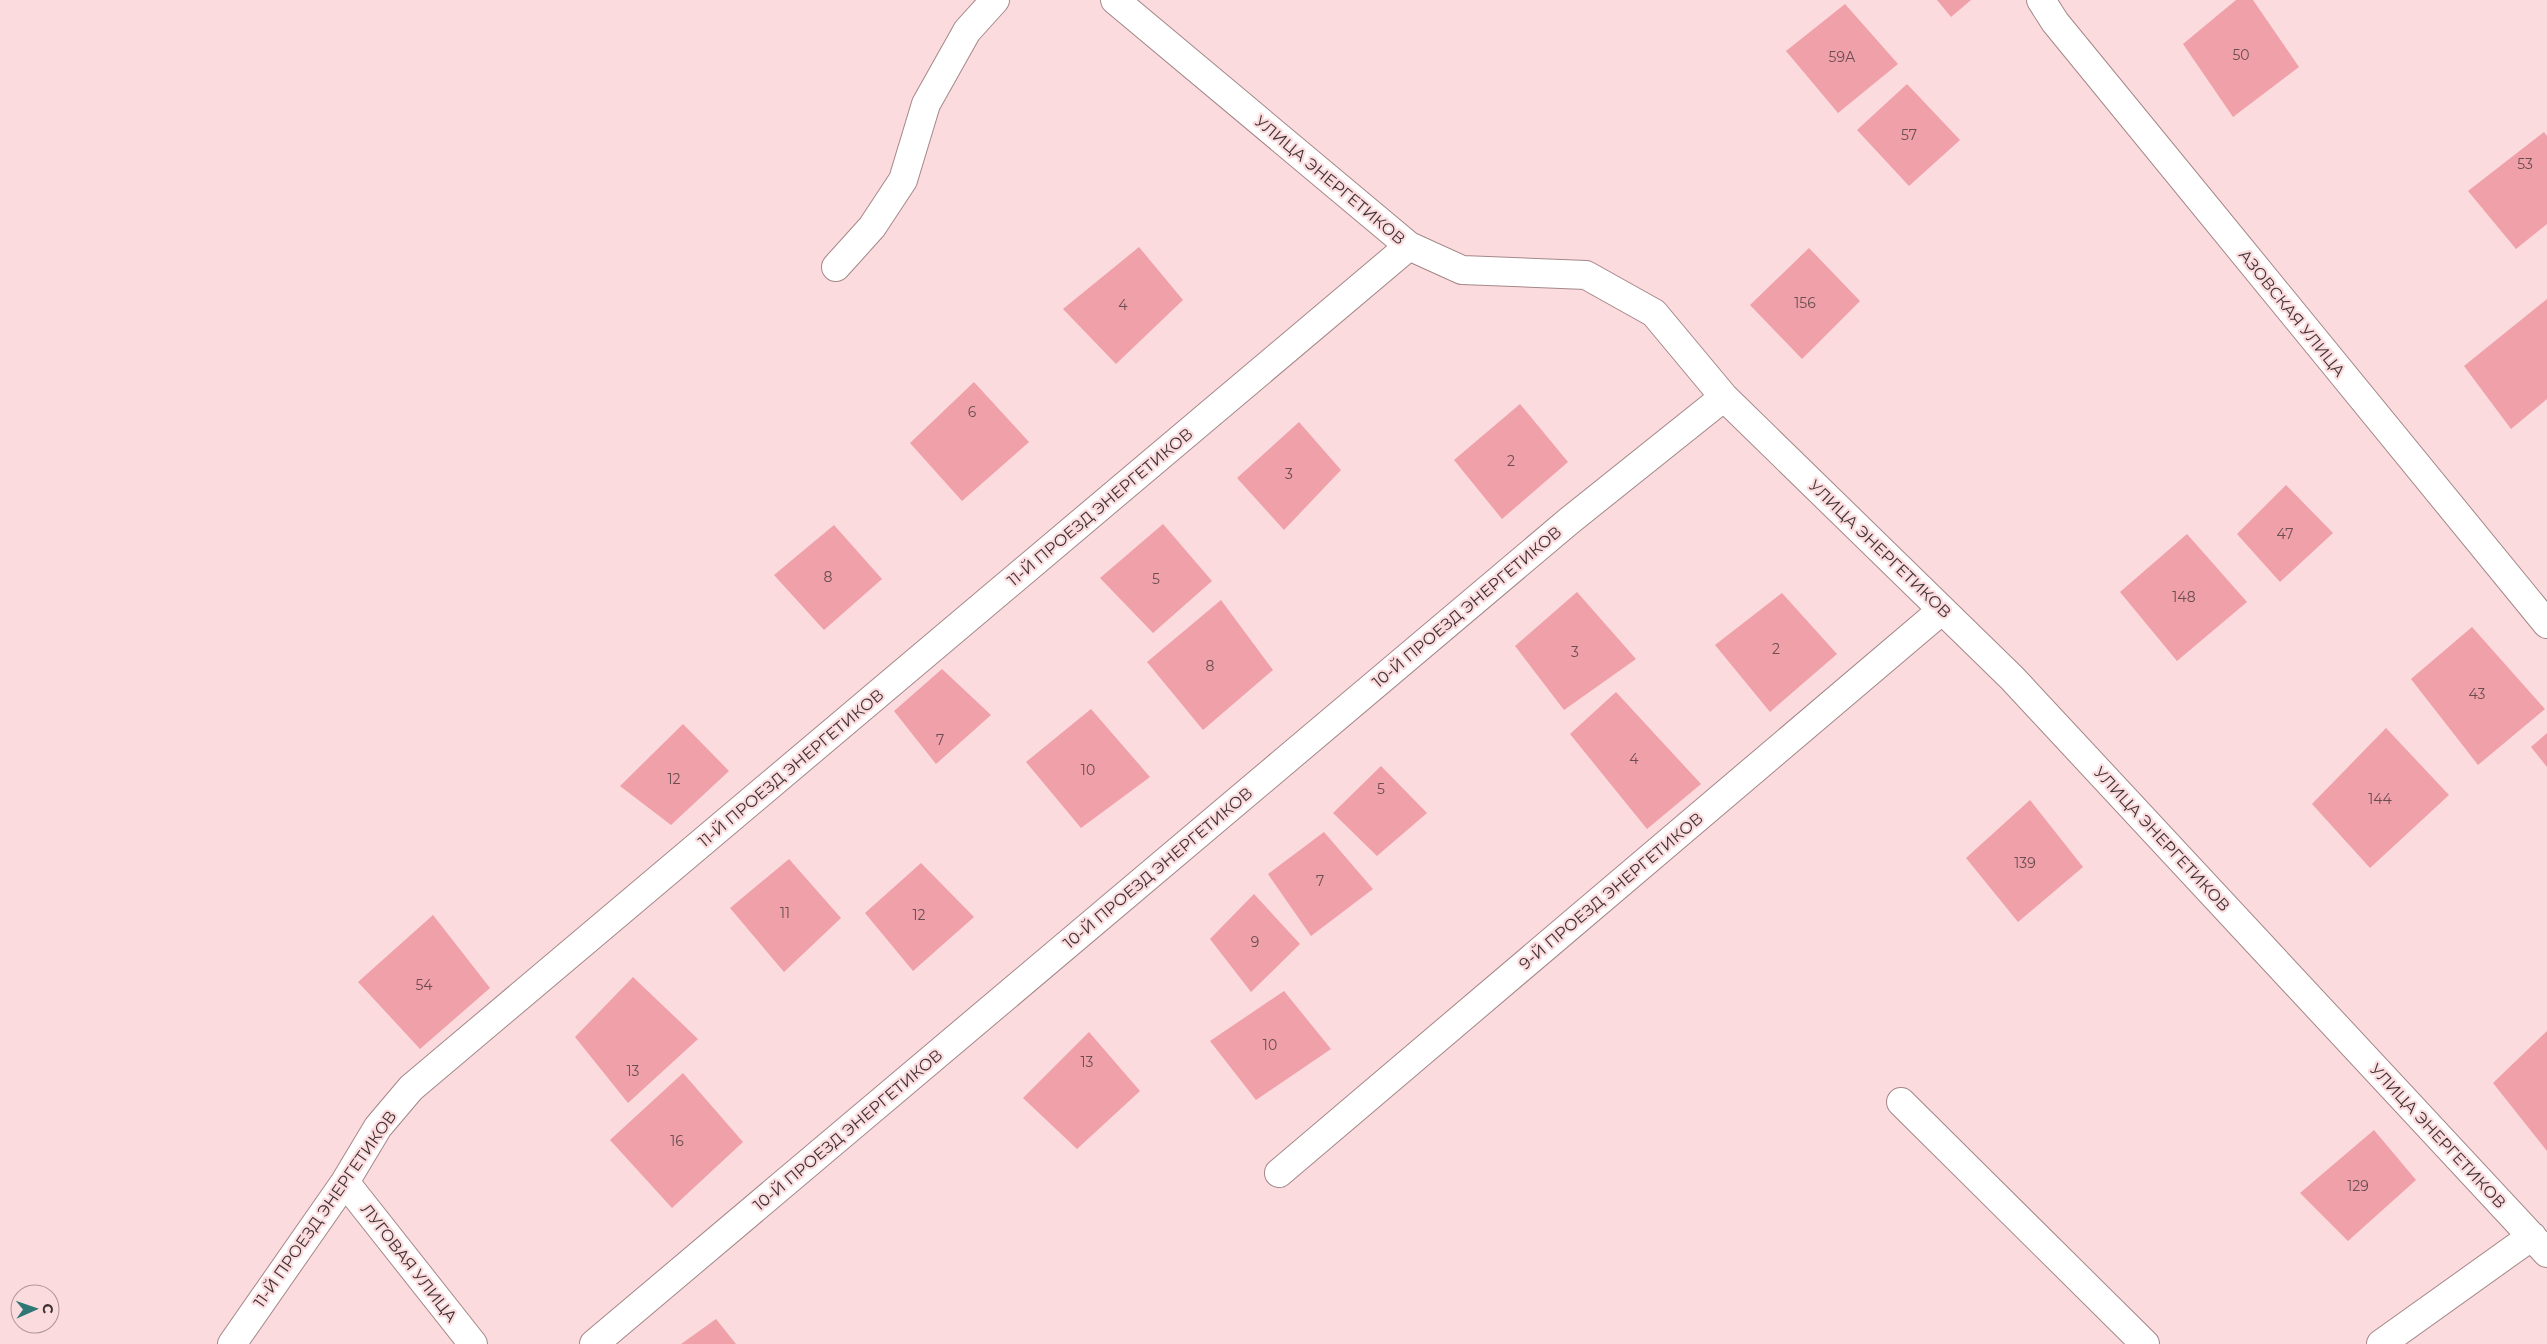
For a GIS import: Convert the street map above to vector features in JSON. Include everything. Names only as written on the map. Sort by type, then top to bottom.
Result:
[{"type":"street","points":[[836,267],[872,227],[903,180],[926,104],[967,31],[995,0]]},
{"type":"street","name":"УЛИЦА ЭНЕРГЕТИКОВ","points":[[1115,0],[1409,246],[1462,270],[1586,276],[1654,313],[1724,397],[2012,678],[2539,1244]]},
{"type":"street","name":"АЗОВСКАЯ УЛИЦА","points":[[2041,0],[2054,22],[2547,624]]},
{"type":"street","name":"11-Й ПРОЕЗД ЭНЕРГЕТИКОВ","points":[[232,1344],[345,1182],[378,1128],[411,1088],[1409,246]]},
{"type":"street","name":"10-Й ПРОЕЗД ЭНЕРГЕТИКОВ","points":[[594,1344],[1561,527],[1724,397]]},
{"type":"street","name":"9-Й ПРОЕЗД ЭНЕРГЕТИКОВ","points":[[1280,1173],[1942,610]]},
{"type":"street","points":[[1901,1102],[2144,1344]]},
{"type":"street","name":"ЛУГОВАЯ УЛИЦА","points":[[345,1182],[473,1344]]},
{"type":"street","points":[[2381,1344],[2539,1244]]},
{"type":"building","points":[[1937,0],[1971,0],[1951,17]]},
{"type":"building","points":[[2236,0],[2253,0],[2299,67],[2233,117],[2183,44]]},
{"type":"building","points":[[1845,4],[1898,64],[1838,113],[1786,51]]},
{"type":"building","points":[[1907,84],[1960,140],[1909,186],[1857,130]]},
{"type":"building","points":[[2544,132],[2547,136],[2547,224],[2516,249],[2468,191]]},
{"type":"building","points":[[1139,247],[1183,300],[1116,364],[1063,309]]},
{"type":"building","points":[[1809,248],[1860,301],[1802,359],[1750,305]]},
{"type":"building","points":[[2547,299],[2547,399],[2511,429],[2464,366]]},
{"type":"building","points":[[974,382],[1029,442],[962,501],[910,443]]},
{"type":"building","points":[[1520,404],[1568,462],[1502,519],[1454,460]]},
{"type":"building","points":[[1299,422],[1341,470],[1284,530],[1237,478]]},
{"type":"building","points":[[2286,485],[2333,533],[2280,582],[2237,534]]},
{"type":"building","points":[[1163,524],[1212,581],[1153,633],[1100,578]]},
{"type":"building","points":[[834,525],[882,579],[824,630],[774,575]]},
{"type":"building","points":[[2187,534],[2247,602],[2177,661],[2120,592]]},
{"type":"building","points":[[1577,592],[1636,659],[1564,710],[1515,646]]},
{"type":"building","points":[[1782,593],[1837,654],[1770,712],[1715,645]]},
{"type":"building","points":[[1221,600],[1273,670],[1203,730],[1147,662]]},
{"type":"building","points":[[2472,627],[2545,709],[2478,765],[2411,679]]},
{"type":"building","points":[[942,669],[991,715],[936,764],[894,711]]},
{"type":"building","points":[[1616,692],[1701,784],[1647,829],[1570,734]]},
{"type":"building","points":[[1091,709],[1150,777],[1081,828],[1026,762]]},
{"type":"building","points":[[683,724],[729,771],[671,825],[620,786]]},
{"type":"building","points":[[2386,728],[2449,795],[2370,868],[2312,804]]},
{"type":"building","points":[[2547,733],[2547,767],[2531,747]]},
{"type":"building","points":[[1381,766],[1427,813],[1377,856],[1333,813]]},
{"type":"building","points":[[2030,800],[2083,867],[2018,922],[1966,858]]},
{"type":"building","points":[[1324,832],[1373,889],[1311,936],[1268,874]]},
{"type":"building","points":[[789,859],[841,918],[784,972],[730,908]]},
{"type":"building","points":[[921,863],[974,917],[913,971],[865,913]]},
{"type":"building","points":[[1254,894],[1300,944],[1251,992],[1210,939]]},
{"type":"building","points":[[433,915],[490,988],[420,1049],[358,982]]},
{"type":"building","points":[[633,977],[698,1039],[628,1103],[575,1037]]},
{"type":"building","points":[[1284,991],[1331,1049],[1256,1100],[1210,1041]]},
{"type":"building","points":[[2547,1031],[2547,1151],[2493,1083]]},
{"type":"building","points":[[1089,1032],[1140,1091],[1077,1149],[1023,1098]]},
{"type":"building","points":[[683,1073],[743,1142],[672,1208],[610,1140]]},
{"type":"building","points":[[2374,1130],[2416,1180],[2348,1241],[2300,1193]]},
{"type":"building","points":[[716,1319],[736,1344],[681,1344]]}]
